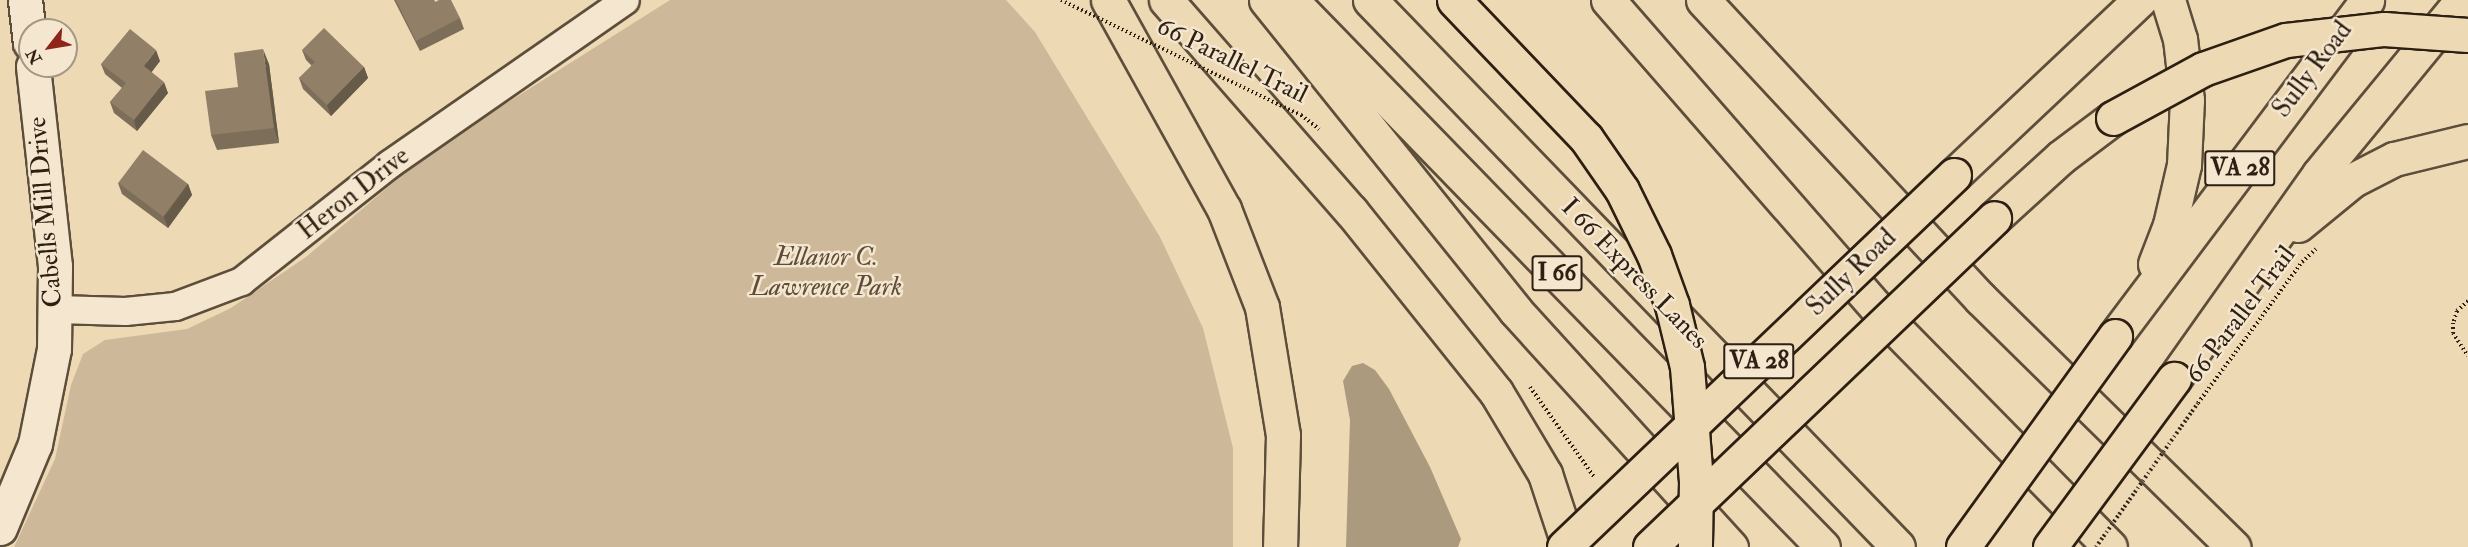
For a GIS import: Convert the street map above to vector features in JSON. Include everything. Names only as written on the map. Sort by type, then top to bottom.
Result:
[{"type":"highway","points":[[1108,0],[1224,209],[1262,307],[1283,435],[1280,547]]},
{"type":"highway","points":[[1166,0],[1351,211],[1496,392],[1545,474],[1569,547]]},
{"type":"highway","points":[[1266,0],[1515,310],[1731,547]]},
{"type":"highway","name":"I 66","points":[[1291,0],[1823,547]]},
{"type":"highway","name":"I 66 Express Lanes","points":[[1370,0],[1898,547]]},
{"type":"highway","points":[[1454,0],[1586,138],[1622,190],[1650,246],[1672,305],[1687,368],[1696,481],[1695,547]]},
{"type":"highway","points":[[1608,0],[1889,322],[2110,547]]},
{"type":"highway","points":[[1703,0],[1988,307],[2232,546]]},
{"type":"highway","name":"Sully Road","points":[[1564,547],[2140,0]]},
{"type":"highway","points":[[2115,336],[2146,284],[2166,235],[2184,165],[2187,100],[2180,39],[2168,0]]},
{"type":"highway","name":"Sully Road","points":[[1962,547],[2115,336],[2367,0]]},
{"type":"highway","points":[[2050,547],[2174,379],[2234,291],[2319,174],[2462,0]]},
{"type":"highway","points":[[1650,547],[1994,218],[2061,157],[2113,118],[2203,69],[2286,40],[2384,28],[2468,35]]},
{"type":"highway","points":[[2234,291],[2275,246],[2353,180],[2394,159],[2468,141]]},
{"type":"street","name":"Heron Drive","points":[[56,309],[125,311],[175,306],[241,280],[389,164],[625,0]]},
{"type":"street","points":[[28,1],[29,18]]},
{"type":"street","name":"Cabells Mill Drive","points":[[0,528],[35,444],[54,349],[55,266],[34,78]]},
{"type":"path","name":"66 Parallel Trail","points":[[1063,1],[1301,115],[1319,129]]},
{"type":"path","name":"66 Parallel Trail","points":[[2096,547],[2302,262],[2320,246]]},
{"type":"path","points":[[2468,301],[2457,311],[2453,333],[2468,356]]},
{"type":"green space","name":"Ellanor C. Lawrence Park","points":[[670,0],[1006,0],[1035,32],[1160,237],[1203,328],[1233,448],[1233,547],[14,547],[55,459],[71,385],[83,354],[105,340],[187,329],[231,308],[306,257],[402,175],[486,116]]},
{"type":"shaded area","points":[[1363,363],[1375,370],[1389,389],[1430,467],[1461,539],[1458,547],[1346,547],[1350,420],[1343,381],[1352,366]]},
{"type":"building","points":[[396,0],[434,0],[435,2],[451,0],[460,18],[416,41]]},
{"type":"building","points":[[324,28],[364,67],[327,105],[299,78],[315,62],[302,50]]},
{"type":"building","points":[[130,29],[156,50],[144,66],[164,82],[134,120],[110,102],[126,83],[101,64]]},
{"type":"building","points":[[263,49],[274,128],[211,135],[205,91],[238,87],[234,53]]},
{"type":"building","points":[[143,150],[188,184],[163,216],[118,183]]}]
